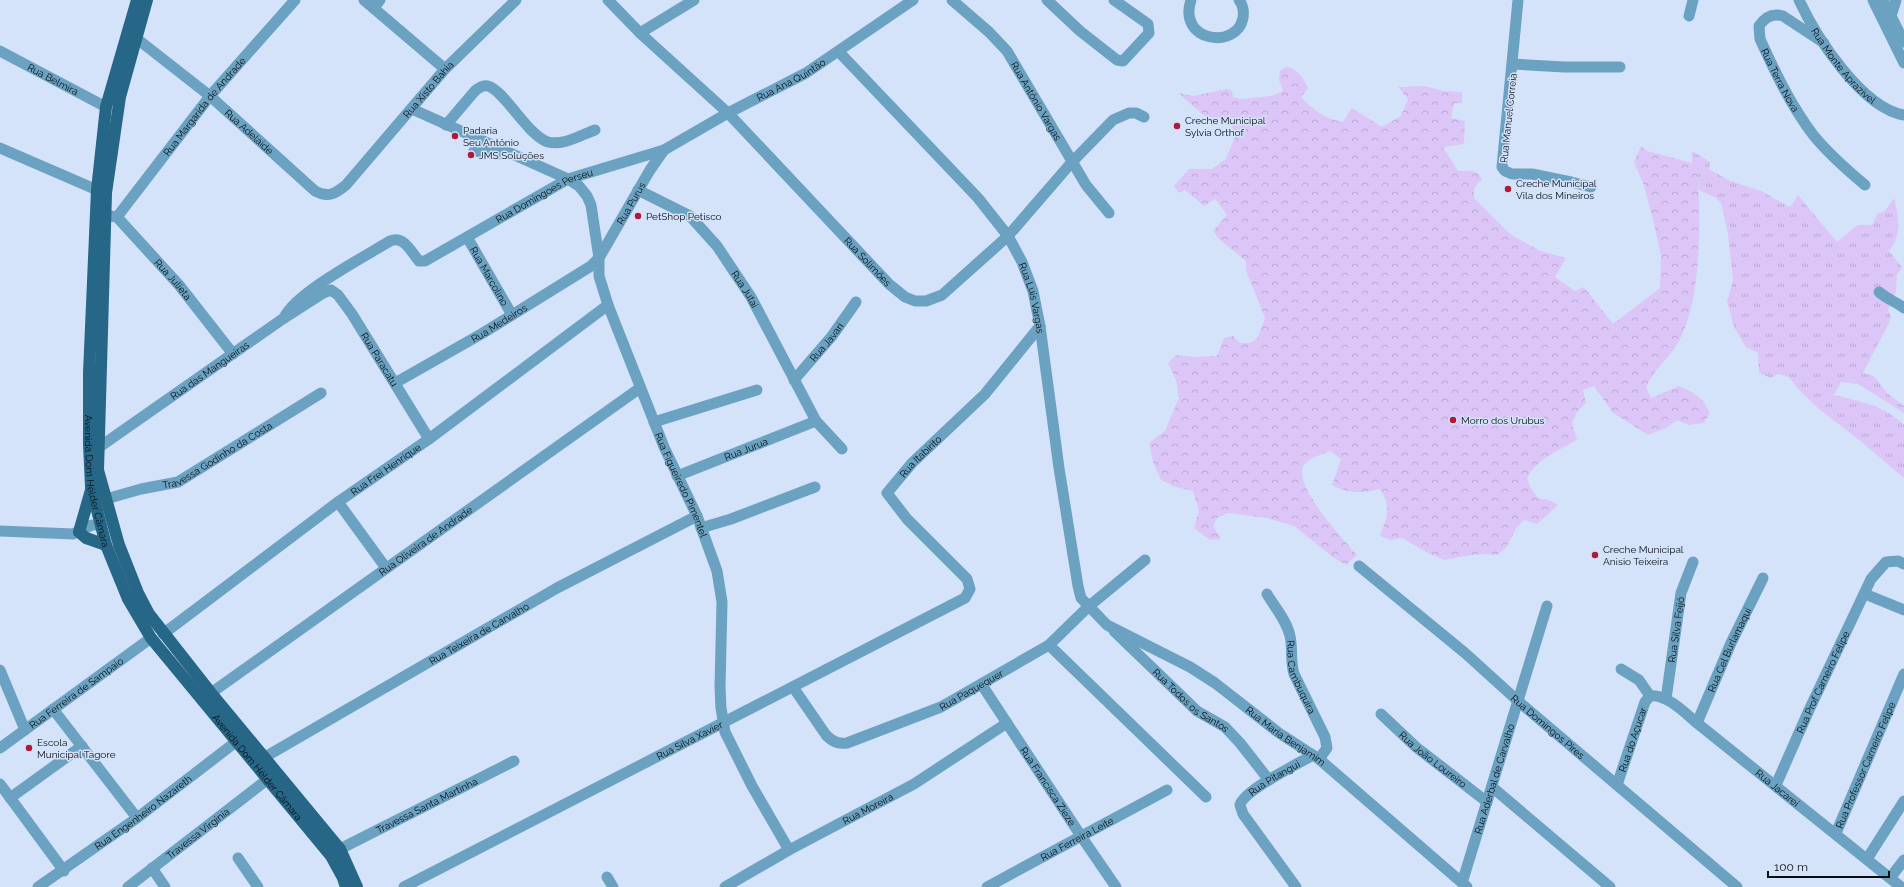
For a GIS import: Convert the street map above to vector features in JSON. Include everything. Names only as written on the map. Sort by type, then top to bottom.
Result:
[{"type":"main road","name":"Avenida Dom Hélder Câmara","points":[[137,0],[106,107],[102,192],[89,373],[89,444],[91,487],[106,545],[128,599],[151,638],[240,736],[264,758],[340,849],[357,887]]},
{"type":"main road","name":"Avenida Dom Hélder Câmara","points":[[147,0],[120,97],[102,192],[112,216],[98,448],[98,470],[119,545],[138,593],[149,614],[163,634],[211,693],[268,780],[331,856],[344,878],[346,887]]},
{"type":"main road","points":[[91,487],[79,532],[86,538],[106,545]]},
{"type":"main road","points":[[101,525],[107,528],[119,545]]},
{"type":"street","name":"Rua Margarida de Andrade","points":[[112,216],[210,96],[295,0]]},
{"type":"street","points":[[364,0],[377,4],[445,69]]},
{"type":"street","name":"Rua Xisto Bahia","points":[[346,186],[445,69],[516,0]]},
{"type":"street","name":"Rua Solimões","points":[[608,0],[640,32],[728,113],[889,284],[905,297],[915,301],[926,301],[942,295],[1008,236],[1072,162],[1113,120],[1129,113],[1136,113],[1144,117]]},
{"type":"street","points":[[640,32],[694,0]]},
{"type":"street","name":"Rua Ana Quintão","points":[[664,150],[728,113],[806,73],[840,52],[913,0]]},
{"type":"street","name":"Rua Antônio Vargas","points":[[952,0],[989,32],[1007,51],[1086,185],[1109,213]]},
{"type":"street","points":[[1047,0],[1080,31],[1117,60],[1123,61],[1149,33],[1149,28],[1148,24],[1114,0]]},
{"type":"street","points":[[1191,0],[1188,9],[1190,21],[1195,30],[1206,36],[1217,38],[1234,33],[1242,22],[1242,4],[1239,0]]},
{"type":"street","name":"Rua Manuel Correia","points":[[1518,0],[1502,167],[1508,173],[1539,176],[1591,187]]},
{"type":"street","points":[[1689,16],[1693,0]]},
{"type":"street","name":"Rua Monte Aprazível","points":[[1799,0],[1824,43],[1848,76],[1872,100],[1891,111],[1904,114]]},
{"type":"street","points":[[1873,0],[1904,42]]},
{"type":"street","points":[[1883,0],[1888,20],[1904,63]]},
{"type":"street","points":[[1888,20],[1896,0]]},
{"type":"street","name":"Rua Terra Nova","points":[[1824,43],[1783,16],[1777,14],[1766,18],[1759,26],[1760,39],[1794,108],[1814,136],[1865,185]]},
{"type":"street","name":"Rua Adelaide","points":[[136,38],[210,96],[315,191],[322,195],[334,194],[346,186]]},
{"type":"street","name":"Rua Belmira","points":[[0,51],[106,107]]},
{"type":"street","name":"Rua Luis Vargas","points":[[840,52],[978,198],[1008,236],[1022,262],[1033,291],[1040,326],[1059,468],[1078,586],[1081,598],[1088,607]]},
{"type":"street","points":[[1513,64],[1564,67],[1620,67]]},
{"type":"street","points":[[446,125],[479,88],[486,86],[495,90],[529,127],[542,139],[548,142],[561,142],[595,130]]},
{"type":"street","name":"Rua Figueiredo Pimentel","points":[[412,109],[568,179],[580,186],[587,196],[591,205],[600,258],[599,276],[608,305],[654,422],[677,476],[702,528],[717,571],[721,587],[722,602],[720,687],[723,723],[728,741],[789,850]]},
{"type":"street","points":[[0,148],[102,192]]},
{"type":"street","name":"Rua Domingoes Perseu","points":[[284,318],[288,310],[306,294],[390,241],[397,239],[405,244],[419,261],[425,261],[433,258],[568,179],[664,150]]},
{"type":"street","name":"Rua Purus","points":[[600,258],[638,190],[664,150]]},
{"type":"street","name":"Rua Figueiredo Pimentel","points":[[474,151],[514,156]]},
{"type":"street","name":"Rua Jutai","points":[[638,190],[690,216],[717,246],[751,297],[816,421],[842,449]]},
{"type":"street","name":"Rua Julieta","points":[[112,216],[179,285],[233,354]]},
{"type":"street","name":"Rua Marcolino","points":[[467,237],[512,315]]},
{"type":"street","name":"Rua Medeiros","points":[[395,383],[576,276],[600,258]]},
{"type":"street","name":"Rua Paracatu","points":[[322,293],[331,290],[338,295],[429,439]]},
{"type":"street","points":[[1879,292],[1886,298],[1902,304]]},
{"type":"street","name":"Rua das Mangueiras","points":[[98,448],[322,293]]},
{"type":"street","name":"Rua Javari","points":[[794,380],[832,336],[856,302]]},
{"type":"street","name":"Rua Frei Henrique","points":[[163,634],[338,502],[429,439],[608,305]]},
{"type":"street","name":"Rua Itabirito","points":[[970,589],[967,579],[906,519],[887,494],[912,463],[985,394],[1040,326]]},
{"type":"street","name":"Rua Oliveira de Andrade","points":[[211,693],[640,388]]},
{"type":"street","points":[[654,422],[756,390]]},
{"type":"street","name":"Travessa Godinho da Costa","points":[[106,499],[154,486],[178,482],[321,393]]},
{"type":"street","name":"Rua Jurua","points":[[677,476],[816,421]]},
{"type":"street","points":[[702,528],[731,519],[815,487]]},
{"type":"street","points":[[338,502],[386,568]]},
{"type":"street","name":"Rua Teixeira de Carvalho","points":[[264,758],[557,588],[697,516]]},
{"type":"street","points":[[0,531],[64,534],[79,532],[92,525],[101,525]]},
{"type":"street","name":"Rua Paquequer","points":[[793,688],[826,736],[839,744],[920,716],[982,685],[1049,645],[1088,607],[1145,560]]},
{"type":"street","name":"Rua Prof Carneiro Felipe","points":[[1776,785],[1809,710],[1871,579],[1886,562],[1898,561],[1904,564]]},
{"type":"street","name":"Rua Silva Feijó","points":[[1666,699],[1681,593],[1693,562]]},
{"type":"street","name":"Rua Domingos Pires","points":[[1359,566],[1465,653],[1518,701],[1736,887]]},
{"type":"street","name":"Rua Cel Burlamaqui","points":[[1697,722],[1731,643],[1763,578]]},
{"type":"street","name":"Rua Silva Xavier","points":[[404,887],[793,688],[965,598],[970,589]]},
{"type":"street","name":"Rua Cambuquira","points":[[1267,594],[1287,628],[1290,636],[1291,666],[1294,674],[1326,737],[1327,748],[1316,757]]},
{"type":"street","points":[[1865,594],[1904,610]]},
{"type":"street","name":"Rua Aderbal de Carvalho","points":[[1465,885],[1487,802],[1547,606]]},
{"type":"street","name":"Rua Maria Benjamim","points":[[1088,607],[1108,625],[1204,676],[1279,733],[1316,757],[1465,885]]},
{"type":"street","name":"Rua Todos os Santos","points":[[1108,625],[1197,711],[1228,731],[1269,780]]},
{"type":"street","name":"Rua Ferreira de Sampaio","points":[[0,748],[151,638]]},
{"type":"street","points":[[1049,645],[1206,797]]},
{"type":"street","points":[[1621,669],[1639,680],[1650,696]]},
{"type":"street","points":[[0,670],[25,730]]},
{"type":"street","name":"Rua Professor Carneiro Felipe","points":[[1836,834],[1904,674]]},
{"type":"street","name":"Rua Francisca Zieze","points":[[982,685],[1080,836],[1116,887]]},
{"type":"street","name":"Rua Jacareí","points":[[1650,696],[1666,699],[1697,722],[1901,887]]},
{"type":"street","name":"Rua do Açucar","points":[[1617,785],[1645,702],[1650,696]]},
{"type":"street","points":[[53,709],[137,818]]},
{"type":"street","name":"Rua João Loureiro","points":[[1381,714],[1416,747],[1487,802]]},
{"type":"street","name":"Rua Moreira","points":[[725,887],[789,850],[914,784],[1007,723]]},
{"type":"street","name":"Rua Engenheiro Nazareth","points":[[38,887],[64,871],[137,818],[240,736]]},
{"type":"street","points":[[10,798],[82,746]]},
{"type":"street","name":"Rua Pitangui","points":[[1296,887],[1244,814],[1240,805],[1244,798],[1269,780],[1316,757]]},
{"type":"street","name":"Travessa Santa Martinha","points":[[340,849],[514,761]]},
{"type":"street","name":"Travessa Virginia","points":[[128,887],[268,780]]},
{"type":"street","points":[[0,784],[64,871]]},
{"type":"street","points":[[1492,787],[1610,887]]},
{"type":"street","name":"Rua Ferreira Leite","points":[[987,887],[1167,790]]},
{"type":"street","points":[[1867,859],[1904,801]]},
{"type":"street","points":[[238,858],[258,887]]},
{"type":"street","points":[[1890,878],[1904,860]]},
{"type":"street","points":[[152,868],[165,887]]},
{"type":"street","points":[[607,877],[612,887]]},
{"type":"green space","points":[[1286,67],[1297,71],[1308,88],[1301,97],[1306,102],[1325,116],[1343,122],[1352,108],[1382,127],[1401,116],[1408,99],[1398,87],[1425,86],[1443,91],[1462,92],[1462,103],[1454,103],[1451,118],[1465,121],[1464,144],[1443,147],[1458,171],[1473,171],[1480,176],[1482,180],[1475,188],[1474,198],[1511,235],[1541,251],[1566,258],[1555,277],[1575,291],[1584,287],[1613,324],[1660,288],[1661,256],[1643,183],[1634,162],[1641,146],[1647,151],[1692,163],[1698,174],[1699,214],[1698,257],[1693,299],[1688,319],[1678,344],[1649,380],[1646,387],[1651,398],[1679,386],[1694,394],[1702,400],[1710,414],[1703,423],[1689,425],[1677,420],[1666,428],[1648,435],[1613,413],[1594,386],[1583,390],[1586,403],[1577,412],[1572,424],[1577,440],[1543,460],[1527,478],[1530,487],[1538,498],[1549,500],[1558,505],[1537,524],[1524,520],[1517,527],[1506,548],[1497,555],[1470,555],[1444,560],[1402,538],[1390,540],[1380,536],[1387,512],[1384,495],[1380,489],[1356,492],[1344,490],[1332,485],[1341,459],[1330,451],[1308,461],[1303,467],[1302,476],[1312,499],[1321,512],[1357,555],[1346,565],[1334,558],[1294,526],[1267,518],[1228,513],[1217,518],[1213,526],[1221,539],[1210,540],[1194,528],[1199,511],[1193,491],[1176,487],[1161,480],[1153,462],[1149,443],[1165,431],[1179,398],[1176,380],[1168,363],[1176,355],[1194,357],[1217,356],[1224,338],[1233,336],[1240,343],[1250,343],[1257,339],[1265,318],[1246,270],[1246,261],[1219,239],[1213,231],[1227,215],[1215,199],[1204,206],[1185,190],[1179,193],[1174,186],[1189,169],[1212,169],[1226,159],[1235,136],[1232,126],[1225,118],[1206,117],[1178,93],[1194,96],[1227,89],[1232,91],[1233,97],[1241,99],[1271,96],[1283,91],[1279,80],[1280,71]]},
{"type":"green space","points":[[1692,151],[1710,162],[1709,169],[1728,180],[1761,191],[1790,207],[1798,195],[1837,242],[1858,225],[1872,225],[1878,213],[1884,212],[1894,198],[1898,219],[1898,232],[1889,251],[1902,267],[1897,275],[1896,291],[1888,310],[1891,317],[1863,373],[1874,376],[1887,393],[1904,406],[1904,413],[1858,384],[1841,382],[1834,395],[1879,408],[1888,412],[1904,425],[1904,478],[1858,439],[1819,409],[1800,391],[1789,377],[1778,374],[1771,378],[1759,373],[1758,353],[1746,347],[1734,327],[1727,301],[1733,281],[1728,234],[1721,203],[1716,198],[1699,190],[1698,174],[1692,163]]},
{"type":"place","name":"Creche Municipal Sylvia Orthof","points":[[1177,126]]},
{"type":"place","name":"Padaria Seu Antônio","points":[[455,136]]},
{"type":"place","name":"JMS Soluções","points":[[471,155]]},
{"type":"place","name":"Creche Municipal Vila dos Mineiros","points":[[1508,189]]},
{"type":"place","name":"PetShop Petisco","points":[[638,216]]},
{"type":"place","name":"Morro dos Urubus","points":[[1453,420]]},
{"type":"place","name":"Creche Municipal An¡sio Teixeira","points":[[1595,555]]},
{"type":"place","name":"Escola Municipal Tagore","points":[[29,748]]}]
